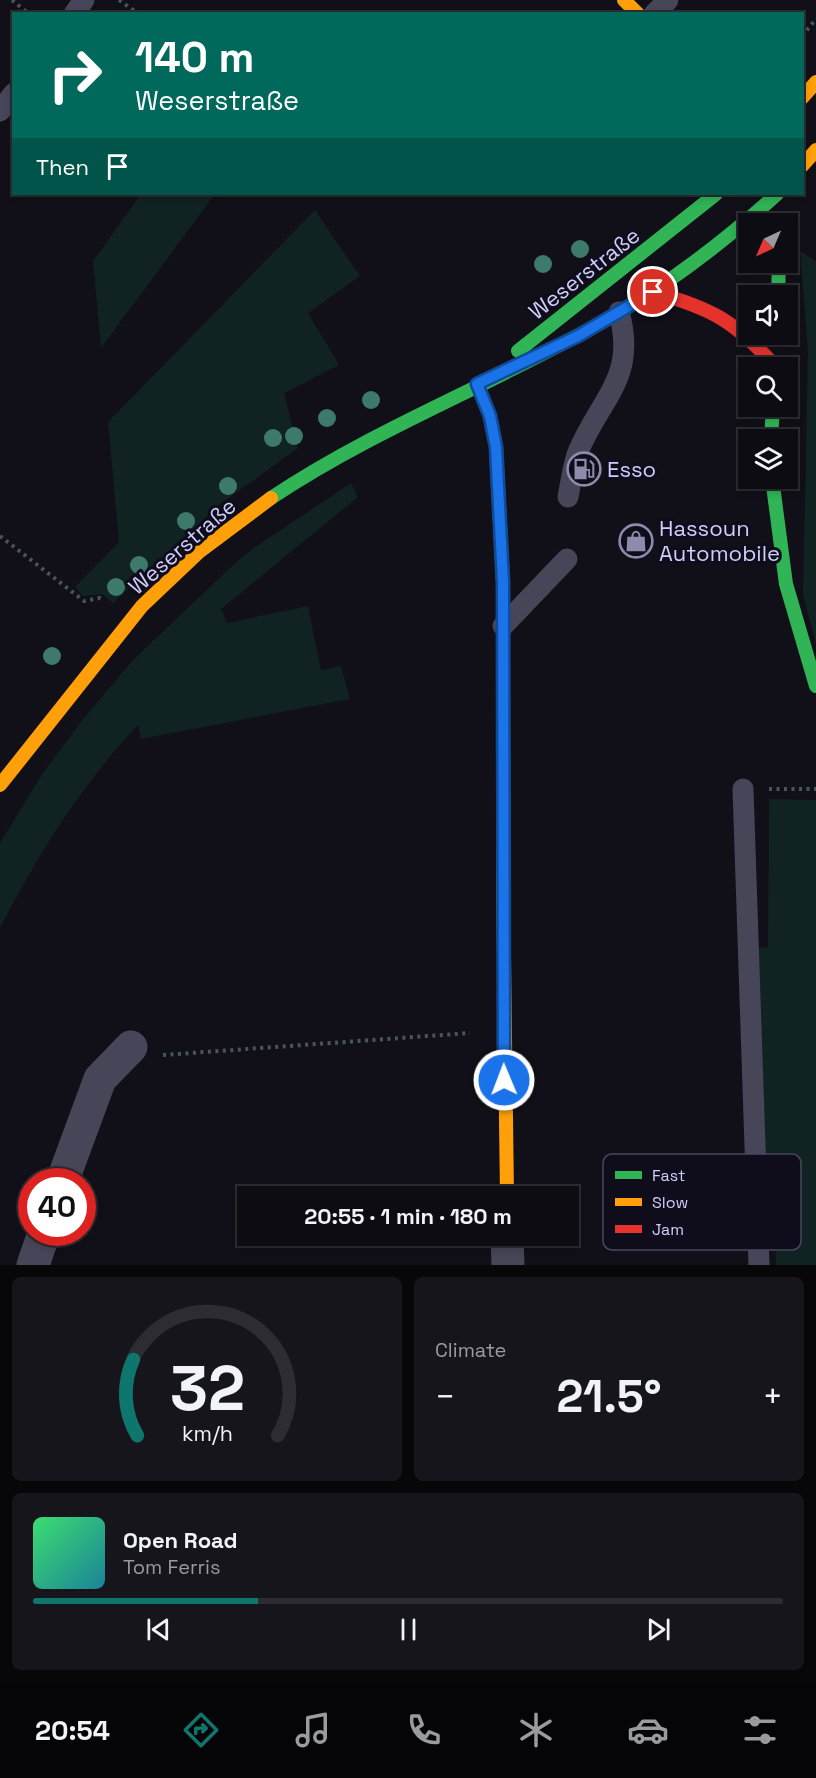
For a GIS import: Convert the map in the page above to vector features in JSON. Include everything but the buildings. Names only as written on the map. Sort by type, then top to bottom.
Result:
[{"type":"street","points":[[624,0],[636,12]]},
{"type":"street","points":[[804,96],[816,82]]},
{"type":"street","points":[[804,164],[816,149]]},
{"type":"street","name":"Weserstraße","points":[[477,384],[715,195]]},
{"type":"street","name":"Weserstraße","points":[[0,785],[50,717],[142,606],[222,533],[305,477],[477,384],[578,336],[653,292],[719,245],[771,200]]},
{"type":"street","points":[[653,292],[699,303],[714,310],[744,332],[766,357]]},
{"type":"street","points":[[775,357],[776,345]]},
{"type":"street","points":[[477,384],[490,416],[496,447],[503,626],[503,1033],[507,1186]]},
{"type":"street","points":[[773,489],[782,572],[803,651],[816,686]]},
{"type":"street","points":[[67,1168],[100,1079],[131,1047]]},
{"type":"street","points":[[33,1265],[40,1246]]},
{"type":"street","points":[[507,1246],[508,1265]]},
{"type":"lane","points":[[656,12],[669,0]]},
{"type":"lane","points":[[0,111],[12,96]]},
{"type":"lane","points":[[568,496],[578,452],[623,370],[626,335],[620,312]]},
{"type":"lane","points":[[503,626],[567,559]]},
{"type":"lane","points":[[742,789],[755,1154]]},
{"type":"lane","points":[[758,1250],[759,1265]]},
{"type":"path","points":[[12,0],[27,12]]},
{"type":"path","points":[[119,0],[136,12]]},
{"type":"path","points":[[804,34],[816,19]]},
{"type":"path","points":[[0,536],[84,601],[100,598],[109,604]]},
{"type":"path","points":[[742,789],[816,789]]},
{"type":"path","points":[[131,1047],[167,1056],[455,1034],[503,1033]]},
{"type":"shaded area","points":[[140,195],[214,195],[101,348],[93,261]]},
{"type":"shaded area","points":[[315,210],[360,276],[308,313],[339,365],[284,393],[298,448],[219,505],[113,603],[102,594],[83,596],[75,587],[119,542],[108,422]]},
{"type":"shaded area","points":[[800,251],[816,261],[816,644],[803,595],[808,352]]},
{"type":"shaded area","points":[[351,483],[358,497],[221,609],[227,623],[308,606],[321,670],[341,666],[350,699],[141,739],[138,725],[79,796],[29,874],[0,928],[0,843],[43,773],[80,723],[132,661],[235,563],[255,547]]},
{"type":"shaded area","points":[[769,799],[816,800],[816,1265],[776,1265],[776,1250],[801,1250],[801,1154],[763,1154],[761,1143],[758,948],[768,947]]},
{"type":"traffic: fast","points":[[518,351],[715,195]]},
{"type":"traffic: fast","points":[[271,498],[354,448],[528,362],[613,316],[657,289],[698,259],[776,195]]},
{"type":"traffic: fast","points":[[778,285],[779,273]]},
{"type":"traffic: fast","points":[[477,384],[490,416],[496,447],[503,582],[503,878]]},
{"type":"traffic: fast","points":[[772,417],[772,429]]},
{"type":"traffic: fast","points":[[773,489],[786,584],[816,686]]},
{"type":"traffic: slow","points":[[624,0],[636,12]]},
{"type":"traffic: slow","points":[[804,96],[816,82]]},
{"type":"traffic: slow","points":[[804,164],[816,150]]},
{"type":"traffic: slow","points":[[0,785],[142,606],[199,552],[271,498]]},
{"type":"traffic: slow","points":[[503,878],[507,1186]]},
{"type":"traffic: jam","points":[[653,292],[691,304],[721,318],[767,357]]},
{"type":"place","name":"Esso","points":[[584,469]]},
{"type":"place","name":"Hassoun Automobile","points":[[636,541]]},
{"type":"route","points":[[504,1080],[503,582],[496,447],[490,416],[477,384],[578,336],[653,292]]}]
